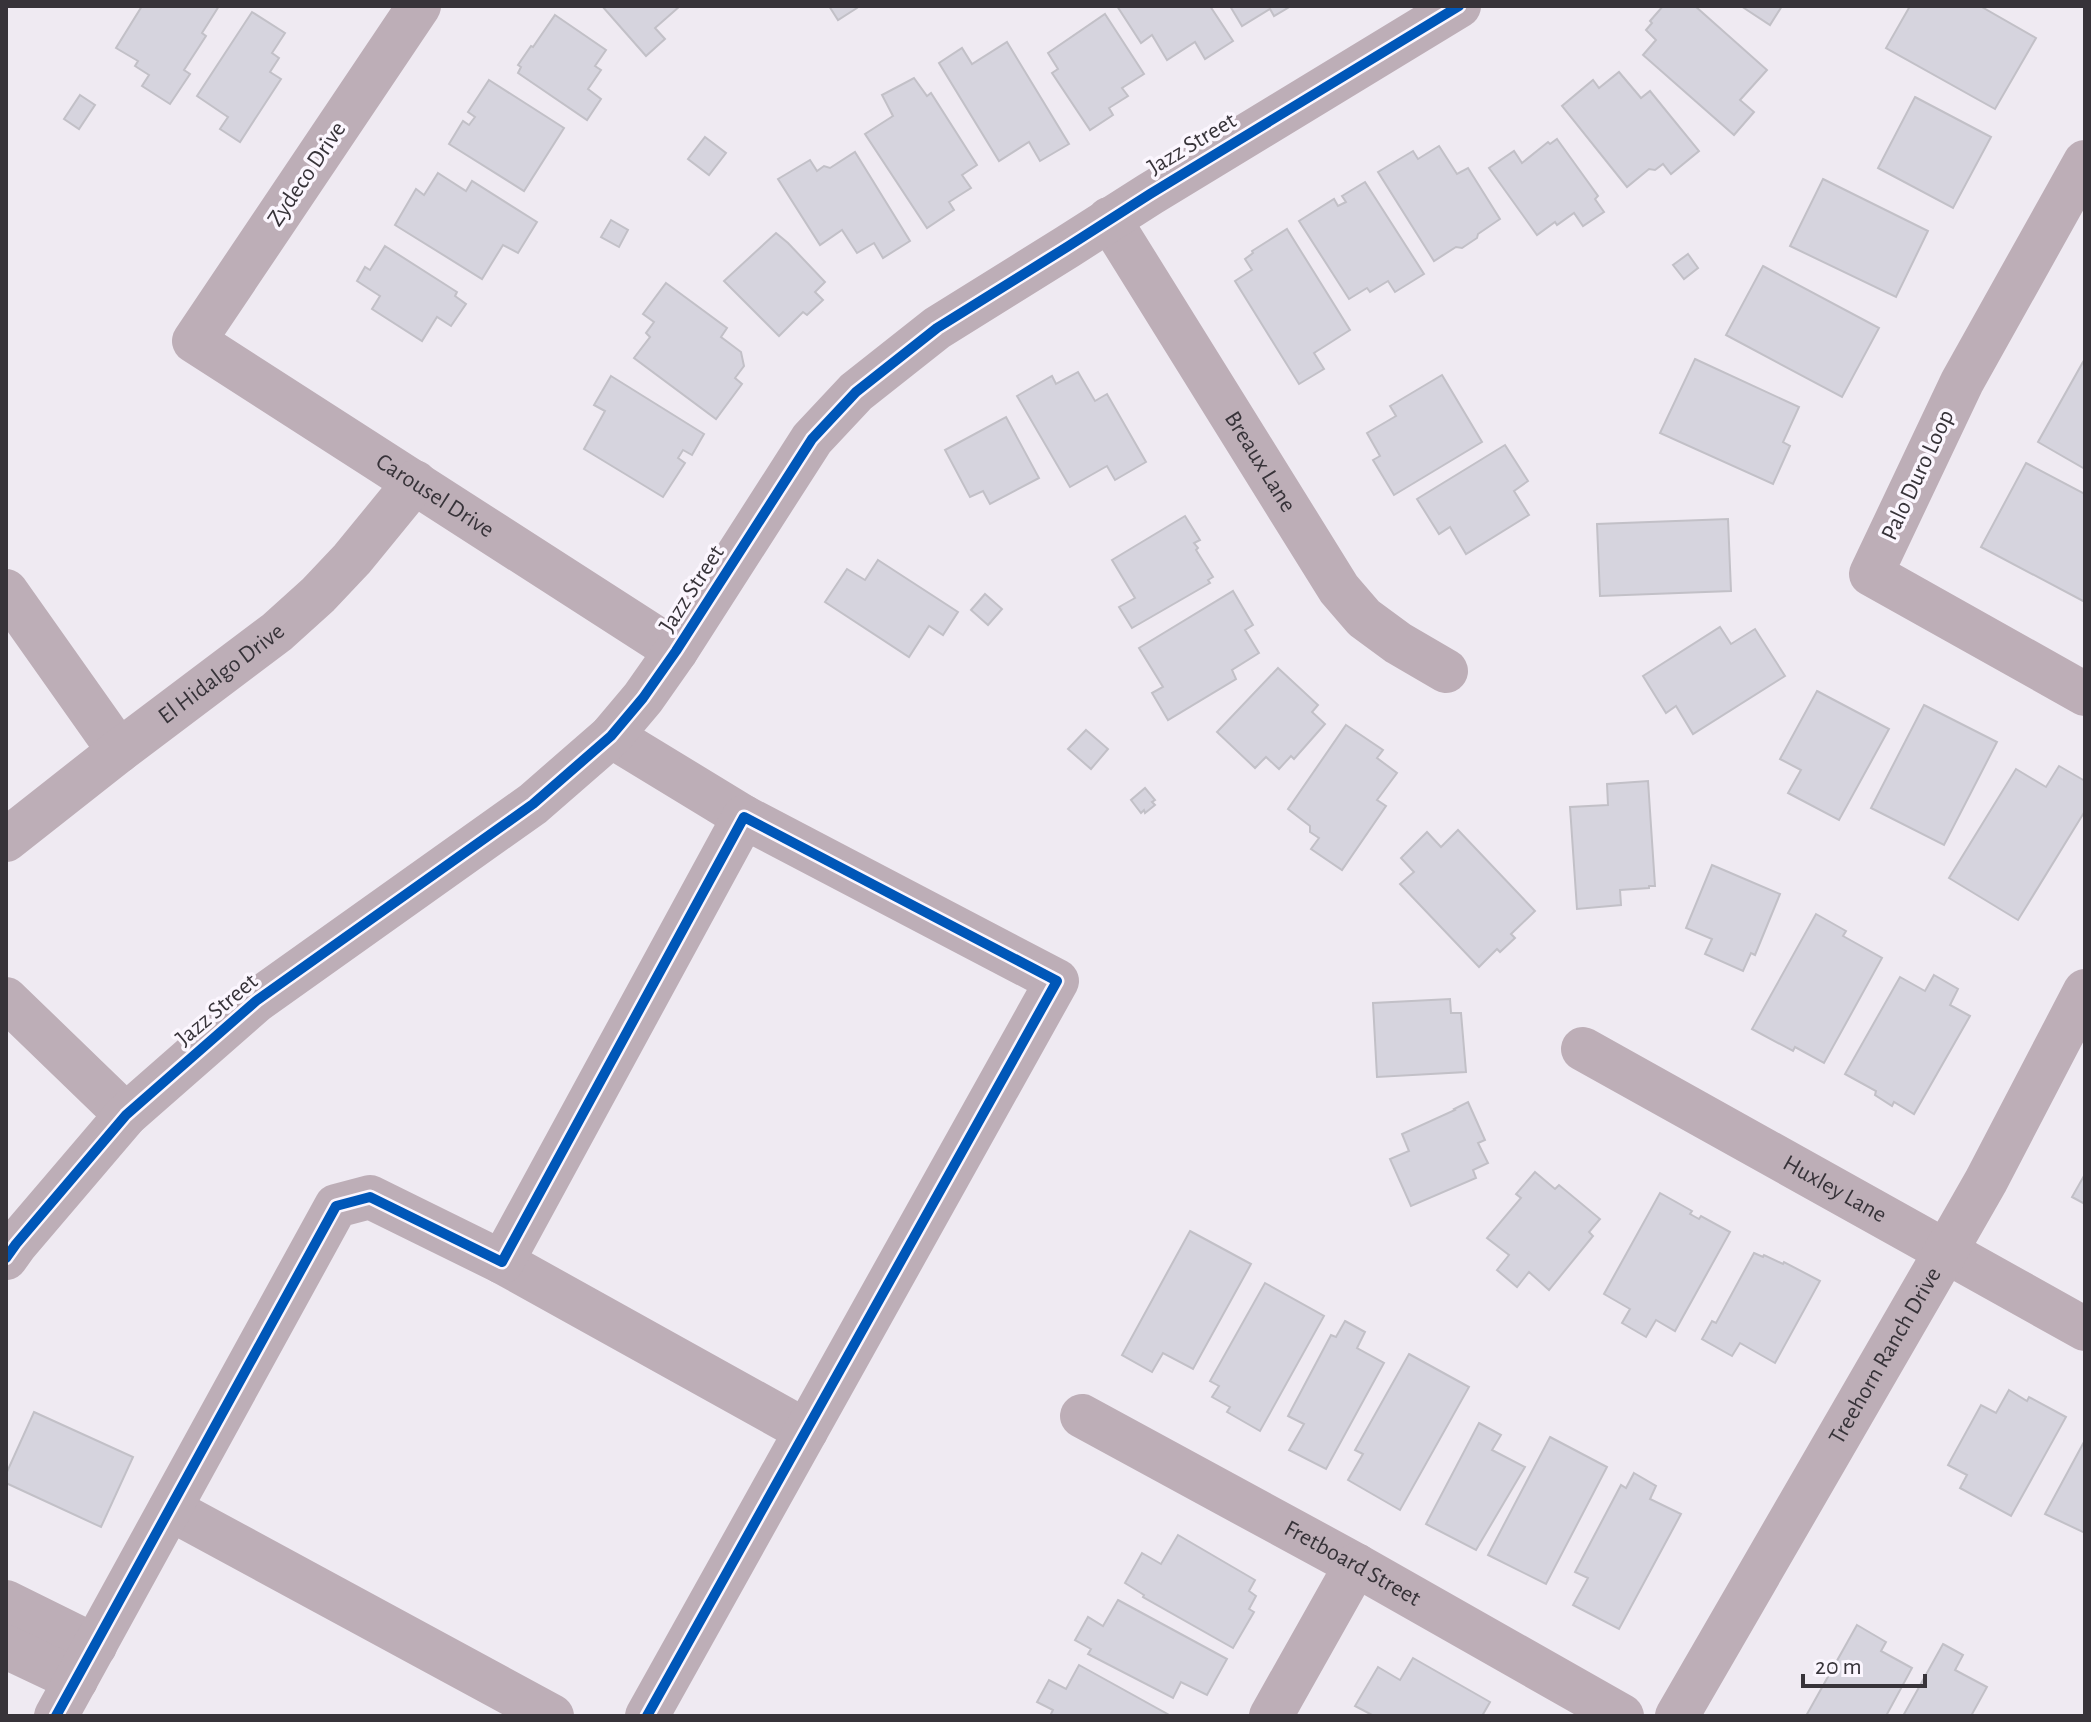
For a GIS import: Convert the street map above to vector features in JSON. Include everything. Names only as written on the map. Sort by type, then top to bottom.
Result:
[{"type":"street","name":"Zydeco Drive","points":[[194,341],[418,6]]},
{"type":"street","name":"Jazz Street","points":[[6,1258],[126,1115],[256,1001],[533,804],[611,736],[676,651],[812,439],[856,392],[937,328],[1109,219],[1459,6]]},
{"type":"street","name":"Palo Duro Loop","points":[[2085,162],[1962,382],[1871,574],[2085,694]]},
{"type":"street","name":"Breaux Lane","points":[[1109,219],[1339,589],[1364,618],[1398,643],[1446,671]]},
{"type":"street","name":"Carousel Drive","points":[[194,341],[676,651]]},
{"type":"street","name":"El Hidalgo Drive","points":[[6,840],[287,623],[352,559],[415,482]]},
{"type":"street","points":[[6,591],[119,751]]},
{"type":"street","points":[[611,736],[744,817],[1057,981],[647,1716]]},
{"type":"street","points":[[502,1262],[744,817]]},
{"type":"street","name":"Treehorn Ranch Drive","points":[[1677,1716],[1986,1181],[2085,991]]},
{"type":"street","points":[[6,999],[126,1115]]},
{"type":"street","name":"Huxley Lane","points":[[1583,1049],[2085,1329]]},
{"type":"street","points":[[76,1681],[336,1206],[370,1197],[502,1262],[806,1431]]},
{"type":"street","name":"Fretboard Street","points":[[1082,1416],[1356,1565],[1622,1716]]},
{"type":"street","points":[[170,1509],[552,1716]]},
{"type":"street","points":[[1271,1716],[1356,1565]]},
{"type":"street","points":[[6,1602],[76,1681]]},
{"type":"street","points":[[6,1647],[76,1681]]},
{"type":"building","points":[[142,6],[219,6],[202,33],[206,36],[184,70],[190,74],[170,104],[142,86],[149,75],[135,66],[138,61],[116,48]]},
{"type":"building","points":[[602,6],[680,6],[655,28],[665,39],[646,56]]},
{"type":"building","points":[[829,6],[856,6],[857,8],[838,20]]},
{"type":"building","points":[[1117,6],[1210,6],[1233,41],[1205,59],[1195,42],[1167,60],[1152,35],[1141,43]]},
{"type":"building","points":[[1230,6],[1291,6],[1274,16],[1270,9],[1242,26]]},
{"type":"building","points":[[1663,6],[1695,6],[1767,70],[1740,100],[1754,112],[1734,135],[1643,55],[1656,40],[1646,30]]},
{"type":"building","points":[[1741,6],[1782,6],[1770,25]]},
{"type":"building","points":[[1910,6],[1980,6],[2036,38],[1995,109],[1886,48]]},
{"type":"building","points":[[252,12],[285,33],[272,53],[279,58],[270,72],[281,79],[240,142],[220,129],[228,117],[197,96]]},
{"type":"building","points":[[1105,14],[1144,74],[1122,88],[1128,96],[1109,108],[1113,115],[1090,130],[1052,73],[1058,69],[1048,53]]},
{"type":"building","points":[[555,15],[606,50],[595,66],[601,70],[588,89],[601,99],[587,120],[518,73],[521,67],[518,65]]},
{"type":"building","points":[[1007,42],[1069,144],[1040,161],[1029,142],[999,161],[939,63],[962,48],[972,64]]},
{"type":"building","points":[[1619,72],[1641,98],[1650,91],[1699,151],[1671,174],[1663,164],[1655,170],[1649,169],[1627,187],[1562,106],[1593,80],[1599,88]]},
{"type":"building","points":[[914,78],[927,96],[931,93],[977,165],[962,175],[971,188],[949,202],[954,210],[927,228],[865,134],[893,116],[882,95]]},
{"type":"building","points":[[489,80],[564,128],[524,191],[449,144],[463,121],[469,125],[475,117],[468,112]]},
{"type":"building","points":[[80,95],[95,105],[79,129],[64,119]]},
{"type":"building","points":[[1915,97],[1991,137],[1953,208],[1878,168]]},
{"type":"building","points":[[705,137],[726,153],[709,175],[688,159]]},
{"type":"building","points":[[1557,139],[1598,196],[1595,199],[1604,212],[1583,226],[1574,213],[1537,235],[1489,168],[1514,151],[1522,163],[1548,142],[1550,144]]},
{"type":"building","points":[[1439,146],[1457,174],[1468,168],[1500,219],[1462,248],[1456,247],[1434,261],[1378,172],[1413,151],[1418,159]]},
{"type":"building","points":[[855,152],[910,241],[883,258],[874,243],[857,253],[842,230],[820,245],[778,179],[810,160],[817,171],[824,166],[830,168]]},
{"type":"building","points":[[438,173],[466,191],[472,181],[537,222],[518,253],[503,245],[482,279],[395,225],[416,189],[424,195]]},
{"type":"building","points":[[1823,179],[1928,231],[1896,297],[1790,246]]},
{"type":"building","points":[[1365,182],[1424,274],[1395,292],[1388,281],[1370,292],[1367,288],[1349,299],[1299,221],[1334,199],[1338,206],[1346,202],[1342,196]]},
{"type":"building","points":[[611,220],[628,230],[619,247],[601,237]]},
{"type":"building","points":[[1287,229],[1350,330],[1314,353],[1324,369],[1299,384],[1235,281],[1252,270],[1245,259],[1252,251]]},
{"type":"building","points":[[776,233],[825,282],[815,292],[823,300],[807,315],[803,312],[779,336],[724,281]]},
{"type":"building","points":[[385,246],[457,292],[455,296],[466,304],[451,326],[437,317],[422,341],[372,309],[380,296],[357,281],[365,267],[370,270]]},
{"type":"building","points":[[1688,254],[1698,268],[1684,279],[1673,265]]},
{"type":"building","points":[[1763,266],[1879,328],[1842,397],[1726,335]]},
{"type":"building","points":[[666,283],[727,328],[721,337],[741,352],[744,366],[735,378],[742,384],[716,419],[634,358],[650,337],[646,333],[654,322],[643,314]]},
{"type":"building","points":[[1695,359],[1799,407],[1783,442],[1790,446],[1773,484],[1660,433]]},
{"type":"building","points":[[2083,362],[2085,364],[2085,469],[2038,442]]},
{"type":"building","points":[[1078,372],[1095,401],[1107,394],[1146,462],[1115,480],[1107,466],[1070,487],[1017,396],[1052,376],[1056,384]]},
{"type":"building","points":[[1442,375],[1482,442],[1394,495],[1373,460],[1380,456],[1367,433],[1396,416],[1390,406]]},
{"type":"building","points":[[611,376],[704,434],[692,455],[683,450],[678,458],[685,463],[663,497],[584,449],[605,411],[594,405]]},
{"type":"building","points":[[1006,417],[1039,478],[990,504],[983,491],[970,497],[945,450]]},
{"type":"building","points":[[1505,445],[1528,481],[1514,491],[1529,515],[1466,554],[1450,527],[1439,534],[1417,499]]},
{"type":"building","points":[[2026,463],[2085,494],[2085,602],[1981,547]]},
{"type":"building","points":[[1185,516],[1200,540],[1194,543],[1198,548],[1196,550],[1213,577],[1208,580],[1210,583],[1132,628],[1119,607],[1135,598],[1112,560]]},
{"type":"building","points":[[1728,519],[1731,591],[1600,596],[1597,524]]},
{"type":"building","points":[[878,560],[958,612],[943,635],[929,626],[909,657],[825,602],[847,569],[865,580]]},
{"type":"building","points":[[1233,591],[1253,625],[1245,630],[1259,653],[1232,670],[1236,679],[1168,720],[1152,693],[1163,687],[1139,648]]},
{"type":"building","points":[[985,594],[1002,609],[988,625],[971,610]]},
{"type":"building","points":[[1720,627],[1731,644],[1755,629],[1785,676],[1693,734],[1676,706],[1666,713],[1643,676]]},
{"type":"building","points":[[1278,668],[1318,705],[1312,712],[1325,724],[1294,759],[1291,756],[1279,769],[1266,757],[1255,768],[1217,732]]},
{"type":"building","points":[[1817,691],[1889,729],[1839,820],[1788,793],[1801,770],[1780,759]]},
{"type":"building","points":[[1924,705],[1997,742],[1944,845],[1871,808]]},
{"type":"building","points":[[1346,725],[1383,750],[1377,758],[1397,773],[1377,800],[1386,806],[1342,870],[1311,849],[1319,838],[1310,832],[1310,826],[1288,809]]},
{"type":"building","points":[[1086,730],[1108,749],[1091,769],[1068,749]]},
{"type":"building","points":[[2059,766],[2085,781],[2085,811],[2018,920],[1949,878],[2016,769],[2046,787]]},
{"type":"building","points":[[1648,781],[1655,886],[1620,890],[1621,905],[1577,909],[1570,807],[1608,805],[1607,784]]},
{"type":"building","points":[[1145,788],[1155,800],[1152,802],[1155,805],[1141,813],[1131,800]]},
{"type":"building","points":[[1458,830],[1535,911],[1511,934],[1515,938],[1500,952],[1497,949],[1479,967],[1400,884],[1414,872],[1401,858],[1427,832],[1441,847]]},
{"type":"building","points":[[1712,865],[1780,894],[1755,955],[1751,953],[1743,971],[1705,954],[1712,939],[1686,928]]},
{"type":"building","points":[[1816,914],[1846,931],[1843,936],[1882,958],[1824,1063],[1752,1029]]},
{"type":"building","points":[[1934,975],[1958,989],[1950,1005],[1970,1016],[1914,1114],[1894,1102],[1892,1106],[1875,1095],[1876,1091],[1845,1074],[1900,977],[1925,991]]},
{"type":"building","points":[[1450,999],[1451,1013],[1461,1013],[1466,1072],[1377,1077],[1373,1003]]},
{"type":"building","points":[[1468,1102],[1485,1140],[1478,1143],[1488,1163],[1473,1170],[1476,1178],[1411,1206],[1390,1159],[1409,1151],[1402,1134]]},
{"type":"building","points":[[1535,1172],[1555,1189],[1559,1185],[1600,1219],[1589,1232],[1593,1236],[1549,1290],[1529,1272],[1517,1287],[1497,1270],[1509,1255],[1487,1238],[1521,1198],[1516,1194]]},
{"type":"building","points":[[2085,1174],[2085,1204],[2072,1197]]},
{"type":"building","points":[[1660,1193],[1692,1211],[1690,1214],[1699,1219],[1701,1216],[1730,1232],[1675,1331],[1656,1320],[1646,1337],[1622,1323],[1630,1309],[1604,1294]]},
{"type":"building","points":[[1190,1231],[1251,1264],[1193,1369],[1163,1353],[1152,1372],[1122,1355]]},
{"type":"building","points":[[1754,1253],[1784,1262],[1820,1281],[1775,1363],[1740,1343],[1732,1356],[1702,1339],[1712,1321],[1716,1323]]},
{"type":"building","points":[[1265,1283],[1324,1316],[1260,1431],[1227,1412],[1230,1407],[1212,1397],[1219,1386],[1210,1381]]},
{"type":"building","points":[[1345,1321],[1365,1332],[1357,1348],[1384,1363],[1326,1469],[1289,1450],[1304,1424],[1288,1416],[1331,1335],[1336,1337]]},
{"type":"building","points":[[1409,1354],[1469,1387],[1400,1510],[1348,1480],[1363,1454],[1355,1450]]},
{"type":"building","points":[[2009,1390],[2066,1417],[2011,1516],[1960,1488],[1967,1475],[1948,1465],[1981,1405],[1996,1413]]},
{"type":"building","points":[[34,1412],[133,1457],[101,1527],[6,1483],[6,1474]]},
{"type":"building","points":[[1479,1423],[1501,1435],[1492,1450],[1525,1467],[1476,1550],[1426,1524]]},
{"type":"building","points":[[1550,1437],[1607,1467],[1546,1584],[1488,1555]]},
{"type":"building","points":[[2085,1440],[2085,1533],[2045,1514]]},
{"type":"building","points":[[1634,1473],[1656,1486],[1650,1499],[1681,1514],[1619,1629],[1573,1605],[1588,1578],[1575,1572],[1621,1485],[1626,1488]]},
{"type":"building","points":[[1178,1535],[1255,1580],[1249,1591],[1256,1596],[1249,1609],[1254,1612],[1233,1648],[1143,1597],[1125,1583],[1142,1553],[1161,1564]]},
{"type":"building","points":[[1118,1600],[1227,1659],[1207,1695],[1181,1682],[1173,1698],[1088,1654],[1091,1649],[1075,1640],[1088,1617],[1103,1626]]},
{"type":"building","points":[[1857,1625],[1886,1642],[1881,1651],[1912,1668],[1886,1716],[1806,1716]]},
{"type":"building","points":[[1943,1644],[1963,1655],[1955,1670],[1987,1687],[1971,1716],[1903,1716]]},
{"type":"building","points":[[1413,1658],[1490,1702],[1482,1716],[1374,1716],[1355,1706],[1378,1667],[1400,1680]]},
{"type":"building","points":[[1079,1665],[1171,1716],[1050,1716],[1053,1710],[1037,1702],[1049,1680],[1066,1689]]},
{"type":"cycle path","points":[[6,1258],[126,1115],[256,1001],[533,804],[611,736],[676,651],[812,439],[856,392],[937,328],[1459,6]]},
{"type":"cycle path","points":[[56,1716],[336,1206],[370,1197],[502,1262],[744,817],[1057,981],[647,1716]]}]
